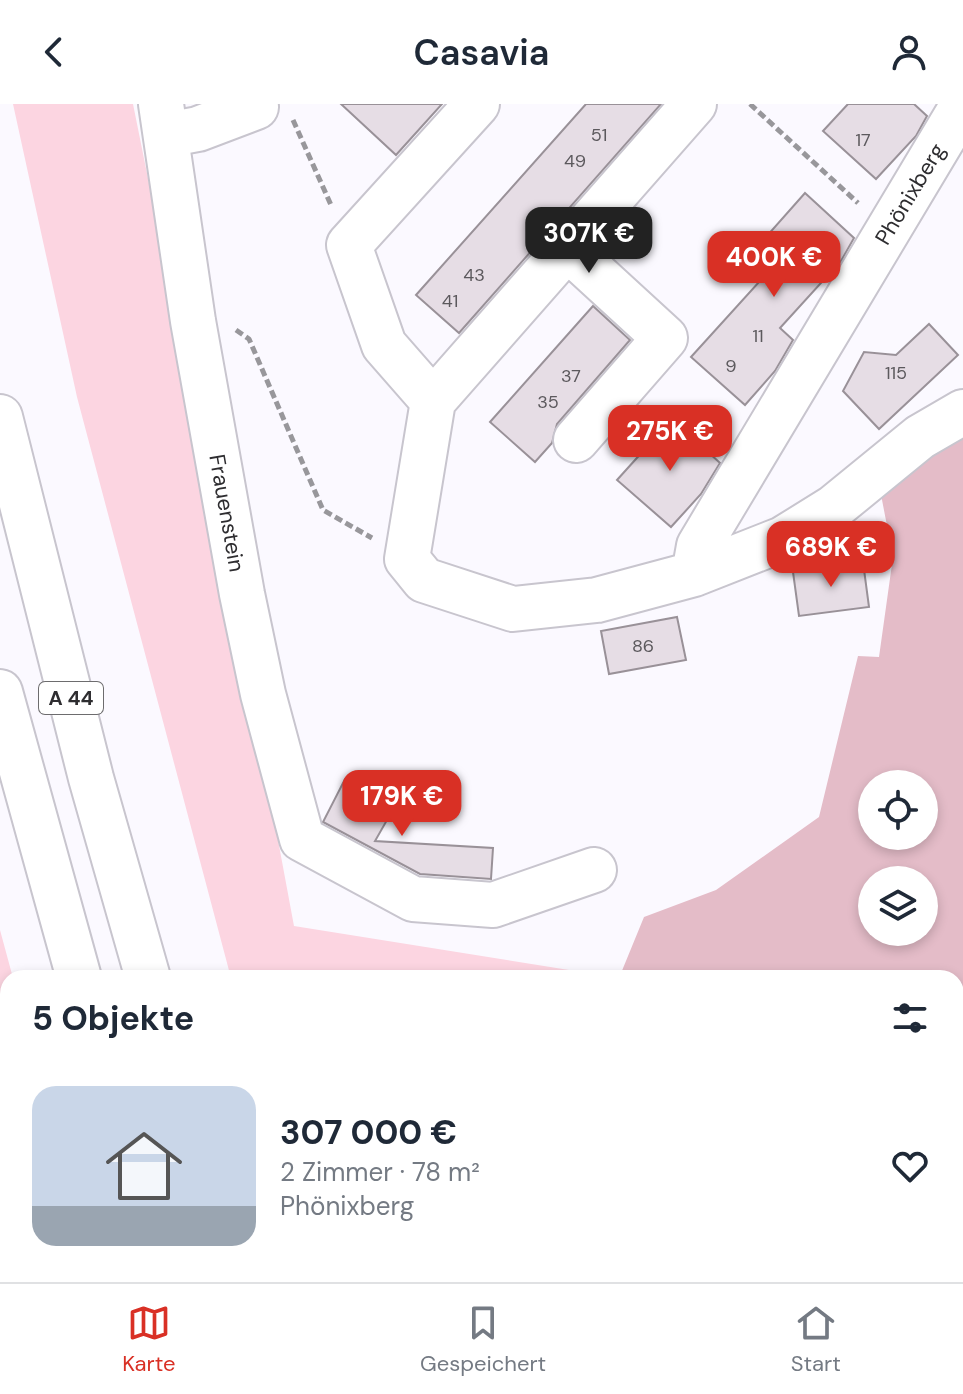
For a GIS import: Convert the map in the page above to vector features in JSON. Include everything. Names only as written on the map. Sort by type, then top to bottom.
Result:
[{"type":"main road","points":[[433,401],[384,345],[349,245],[477,104]]},
{"type":"main road","points":[[694,104],[433,401],[407,559],[424,580],[513,609],[597,600],[694,574],[783,539],[833,508],[920,437],[963,412]]},
{"type":"main road","name":"Phönixberg","points":[[694,574],[699,546],[963,105]]},
{"type":"main road","points":[[164,120],[198,129],[274,112]]},
{"type":"main road","name":"Frauenstein","points":[[164,120],[191,298],[248,623],[263,694],[302,839],[413,899],[493,905],[594,870]]},
{"type":"main road","points":[[567,248],[665,338],[576,440]]},
{"type":"main road","name":"A 44","points":[[0,417],[91,778],[146,970]]},
{"type":"main road","name":"A 44","points":[[0,692],[77,970]]},
{"type":"path","points":[[750,104],[888,231]]},
{"type":"path","points":[[274,112],[349,245]]},
{"type":"path","points":[[191,298],[249,339],[323,510],[407,559]]},
{"type":"shaded area","points":[[13,104],[133,104],[238,625],[294,926],[569,970],[229,970],[77,397]]},
{"type":"shaded area","points":[[963,417],[963,970],[622,970],[644,917],[716,890],[819,817],[858,656],[879,657],[893,557],[878,479]]},
{"type":"shaded area","points":[[0,930],[11,970],[0,970]]},
{"type":"building","points":[[341,104],[442,104],[396,155]]},
{"type":"building","points":[[586,104],[661,104],[459,333],[416,295]]},
{"type":"building","points":[[848,104],[914,104],[927,116],[916,136],[876,179],[823,131]]},
{"type":"building","points":[[805,193],[854,238],[841,261],[780,328],[793,340],[775,371],[745,405],[691,357],[769,271],[751,254]]},
{"type":"building","points":[[593,306],[630,340],[557,424],[552,443],[535,462],[490,422]]},
{"type":"building","points":[[929,324],[958,355],[879,429],[843,391],[864,352],[896,355]]},
{"type":"building","points":[[672,419],[720,463],[701,494],[671,527],[617,480]]},
{"type":"building","points":[[863,562],[869,607],[799,616],[793,572]]},
{"type":"building","points":[[677,617],[686,660],[609,674],[601,631]]},
{"type":"building","points":[[345,779],[395,806],[375,841],[493,848],[491,879],[420,874],[323,822]]}]
